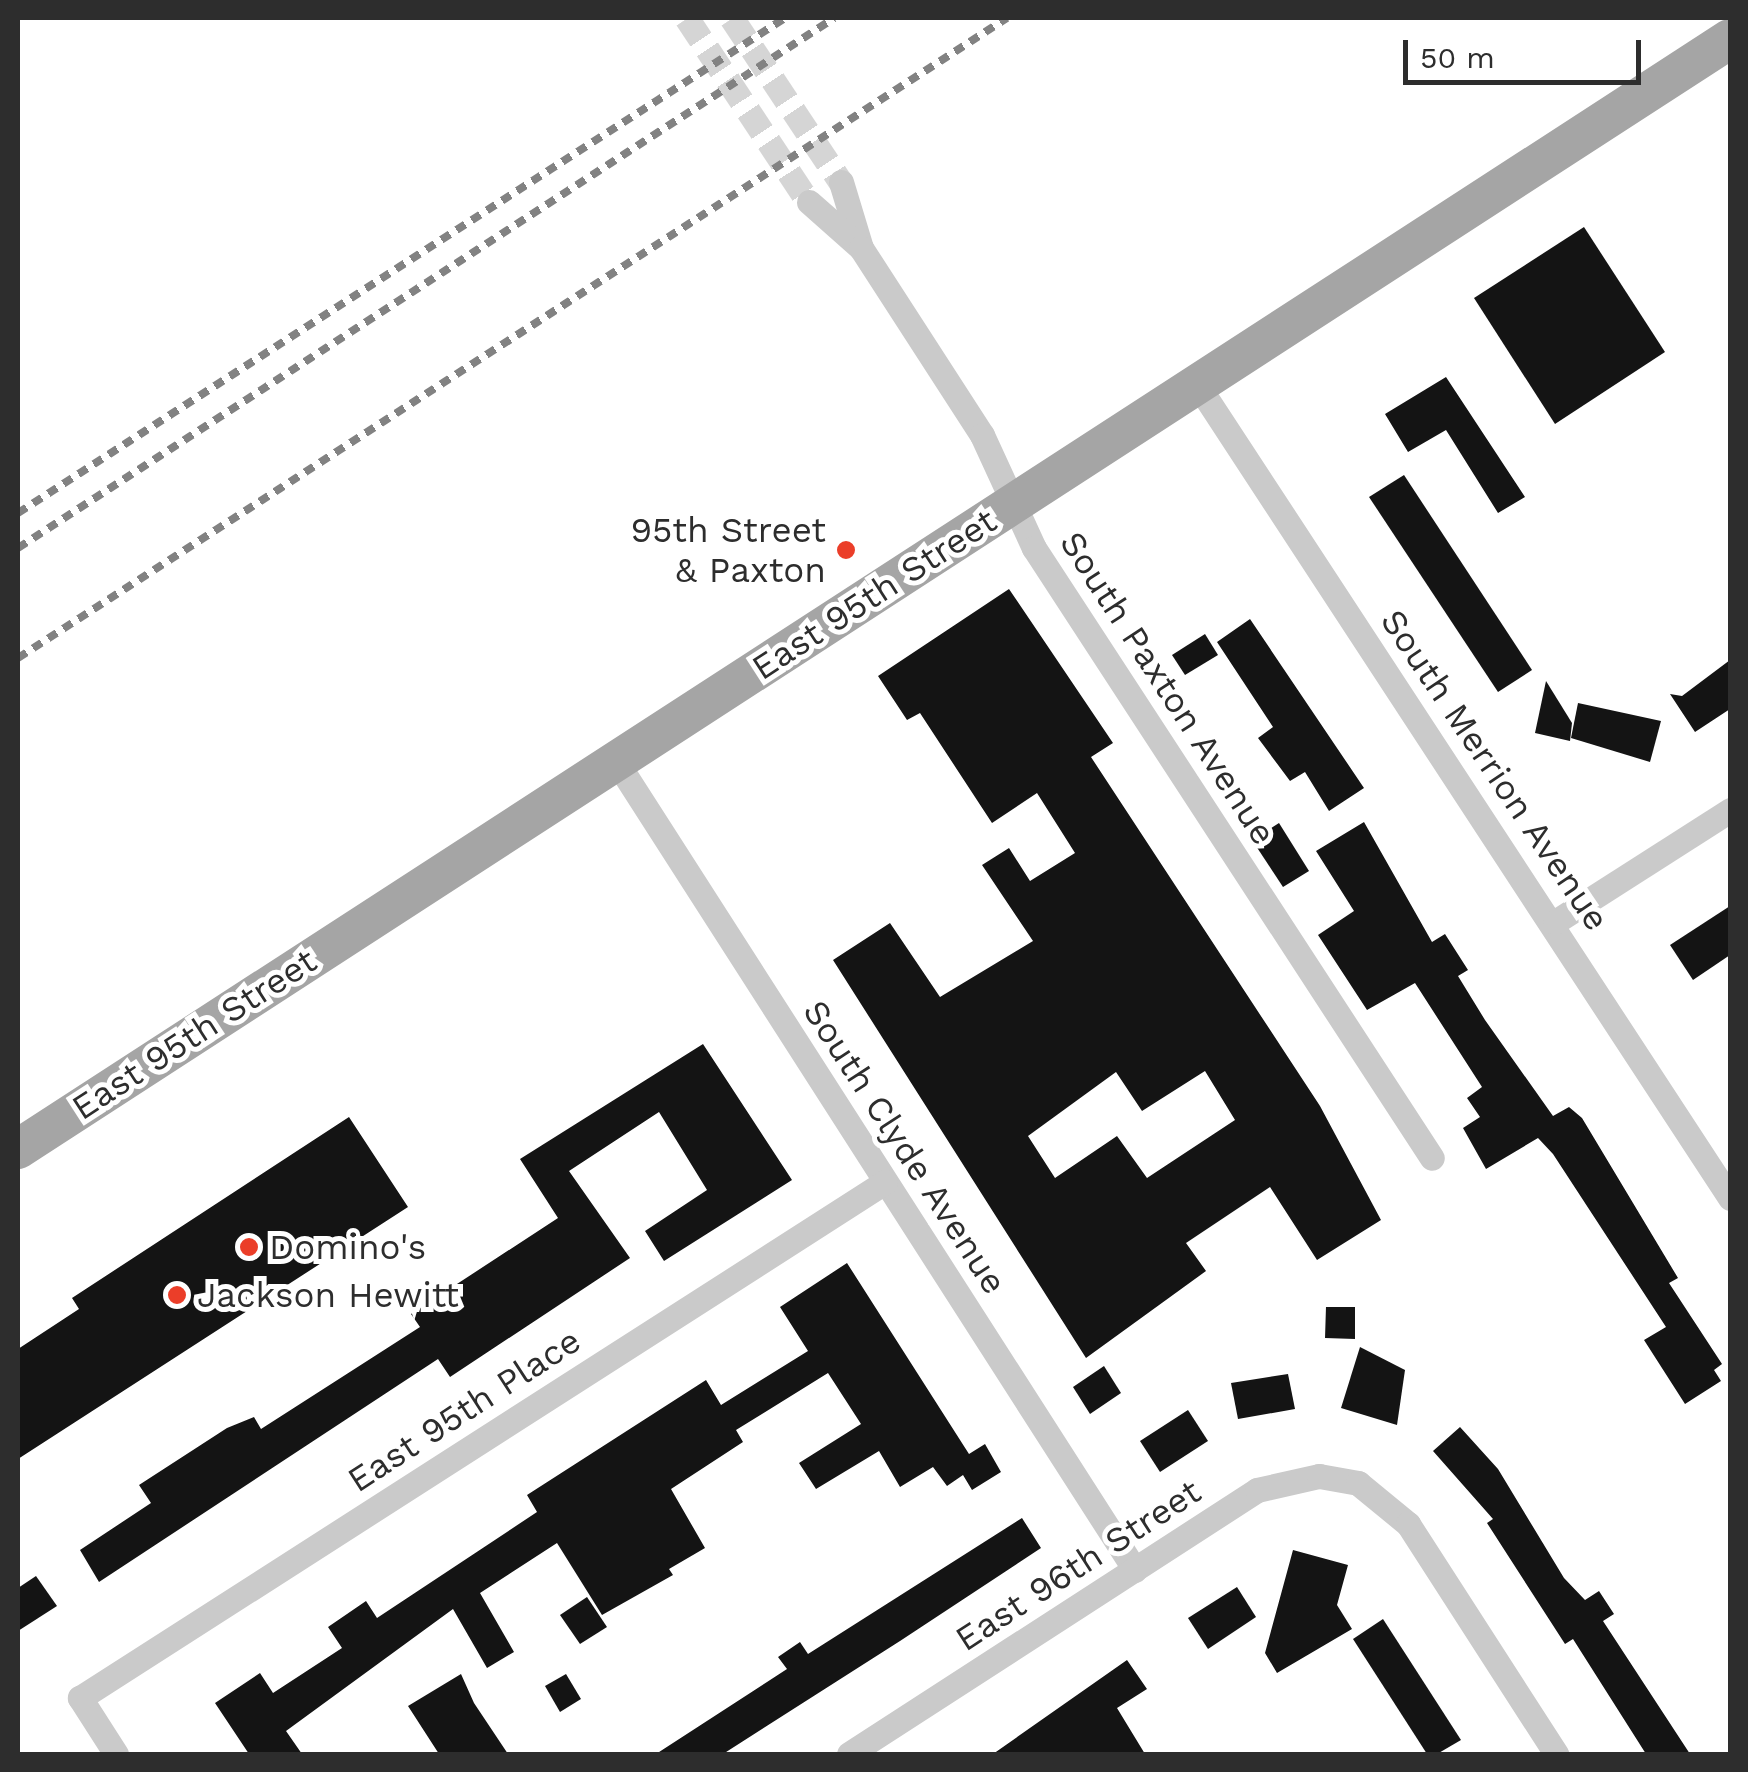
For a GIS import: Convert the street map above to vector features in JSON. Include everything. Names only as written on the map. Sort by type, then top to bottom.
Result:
[{"type":"main road","name":"East 95th Street","points":[[18,1149],[1730,39]]},
{"type":"street","name":"South Paxton Avenue","points":[[841,182],[861,248],[982,435],[1013,503],[1432,1158]]},
{"type":"street","name":"South Paxton Avenue","points":[[808,202],[861,248]]},
{"type":"street","name":"South Merrion Avenue","points":[[1197,384],[1555,922],[1730,1198]]},
{"type":"street","name":"South Clyde Avenue","points":[[616,761],[1135,1570]]},
{"type":"street","points":[[1555,922],[1730,810]]},
{"type":"street","name":"East 95th Place","points":[[116,1754],[80,1698],[885,1182]]},
{"type":"street","name":"East 96th Street","points":[[849,1754],[1135,1570],[1291,1476],[1358,1483],[1408,1524],[1556,1754]]},
{"type":"building","points":[[1584,227],[1665,352],[1555,424],[1474,298]]},
{"type":"building","points":[[1446,377],[1525,497],[1498,513],[1446,430],[1408,452],[1385,414]]},
{"type":"building","points":[[1404,475],[1532,670],[1498,692],[1369,497]]},
{"type":"building","points":[[1009,589],[1113,743],[1091,757],[1320,1106],[1381,1220],[1317,1260],[1270,1187],[1186,1243],[1206,1271],[1086,1358],[833,960],[890,923],[940,997],[1033,941],[982,865],[1009,848],[1030,881],[1075,853],[1037,793],[992,823],[920,713],[907,720],[878,676]],"holes":[[[1205,1071],[1235,1120],[1147,1178],[1117,1136],[1055,1178],[1028,1136],[1116,1072],[1142,1111]]]},
{"type":"building","points":[[1250,619],[1364,788],[1329,811],[1305,772],[1290,781],[1258,738],[1273,727],[1217,642]]},
{"type":"building","points":[[1205,634],[1218,655],[1185,675],[1172,655]]},
{"type":"building","points":[[1730,660],[1730,709],[1695,732],[1670,694],[1682,696]]},
{"type":"building","points":[[1546,681],[1572,723],[1570,741],[1535,733]]},
{"type":"building","points":[[1578,703],[1661,721],[1650,762],[1571,738]]},
{"type":"building","points":[[1364,822],[1432,942],[1445,934],[1468,970],[1458,976],[1485,1020],[1553,1116],[1569,1107],[1582,1118],[1678,1278],[1669,1283],[1722,1364],[1714,1370],[1721,1381],[1685,1404],[1644,1340],[1666,1327],[1553,1154],[1538,1138],[1486,1169],[1463,1128],[1480,1117],[1467,1098],[1482,1087],[1415,983],[1367,1010],[1318,935],[1354,911],[1316,851]]},
{"type":"building","points":[[1279,823],[1309,871],[1283,887],[1252,840]]},
{"type":"building","points":[[1730,906],[1730,955],[1693,980],[1670,945]]},
{"type":"building","points":[[703,1044],[792,1180],[664,1261],[645,1231],[707,1190],[659,1112],[569,1171],[630,1258],[450,1377],[438,1359],[99,1582],[80,1550],[151,1503],[139,1485],[227,1428],[254,1417],[261,1429],[420,1327],[411,1314],[558,1218],[520,1159]]},
{"type":"building","points":[[349,1117],[408,1207],[18,1459],[18,1349],[79,1309],[72,1298]]},
{"type":"building","points":[[847,1263],[969,1454],[985,1444],[1001,1472],[972,1490],[963,1475],[947,1486],[933,1467],[900,1487],[879,1451],[816,1489],[799,1463],[861,1424],[828,1373],[736,1430],[743,1442],[671,1489],[705,1548],[669,1569],[673,1575],[602,1615],[557,1543],[480,1593],[514,1652],[487,1668],[453,1609],[286,1731],[302,1754],[249,1754],[215,1703],[260,1673],[273,1693],[342,1648],[328,1627],[366,1601],[377,1618],[537,1512],[527,1495],[706,1380],[721,1405],[808,1351],[780,1307]]},
{"type":"building","points":[[1326,1307],[1355,1307],[1355,1339],[1325,1338]]},
{"type":"building","points":[[1360,1347],[1405,1370],[1397,1425],[1341,1408]]},
{"type":"building","points":[[1104,1366],[1121,1393],[1090,1414],[1073,1387]]},
{"type":"building","points":[[1288,1374],[1295,1409],[1238,1419],[1231,1383]]},
{"type":"building","points":[[1188,1410],[1208,1441],[1160,1472],[1140,1441]]},
{"type":"building","points":[[1460,1427],[1498,1469],[1564,1578],[1585,1600],[1599,1591],[1614,1614],[1603,1621],[1690,1754],[1646,1754],[1573,1639],[1565,1644],[1487,1523],[1493,1519],[1433,1451]]},
{"type":"building","points":[[1022,1518],[1041,1548],[900,1641],[723,1754],[656,1754],[787,1669],[778,1657],[800,1642],[808,1654]]},
{"type":"building","points":[[1293,1550],[1348,1565],[1337,1605],[1352,1629],[1277,1673],[1265,1653]]},
{"type":"building","points":[[36,1576],[57,1606],[18,1631],[18,1588]]},
{"type":"building","points":[[1237,1587],[1256,1617],[1208,1649],[1188,1618]]},
{"type":"building","points":[[587,1597],[607,1627],[580,1644],[560,1615]]},
{"type":"building","points":[[1383,1619],[1461,1740],[1437,1754],[1427,1754],[1353,1639]]},
{"type":"building","points":[[1127,1660],[1147,1689],[1117,1708],[1145,1754],[993,1754]]},
{"type":"building","points":[[461,1674],[474,1703],[508,1754],[439,1754],[408,1706]]},
{"type":"building","points":[[566,1674],[581,1699],[560,1712],[545,1686]]},
{"type":"tunnel","points":[[687,18],[809,202]]},
{"type":"tunnel","points":[[732,18],[841,182]]},
{"type":"railway","points":[[18,513],[785,18]]},
{"type":"railway","points":[[18,548],[834,18]]},
{"type":"railway","points":[[18,658],[1007,18]]},
{"type":"place","name":"95th Street & Paxton","points":[[846,550]]},
{"type":"place","name":"Domino's","points":[[249,1247]]},
{"type":"place","name":"Jackson Hewitt","points":[[177,1295]]}]
